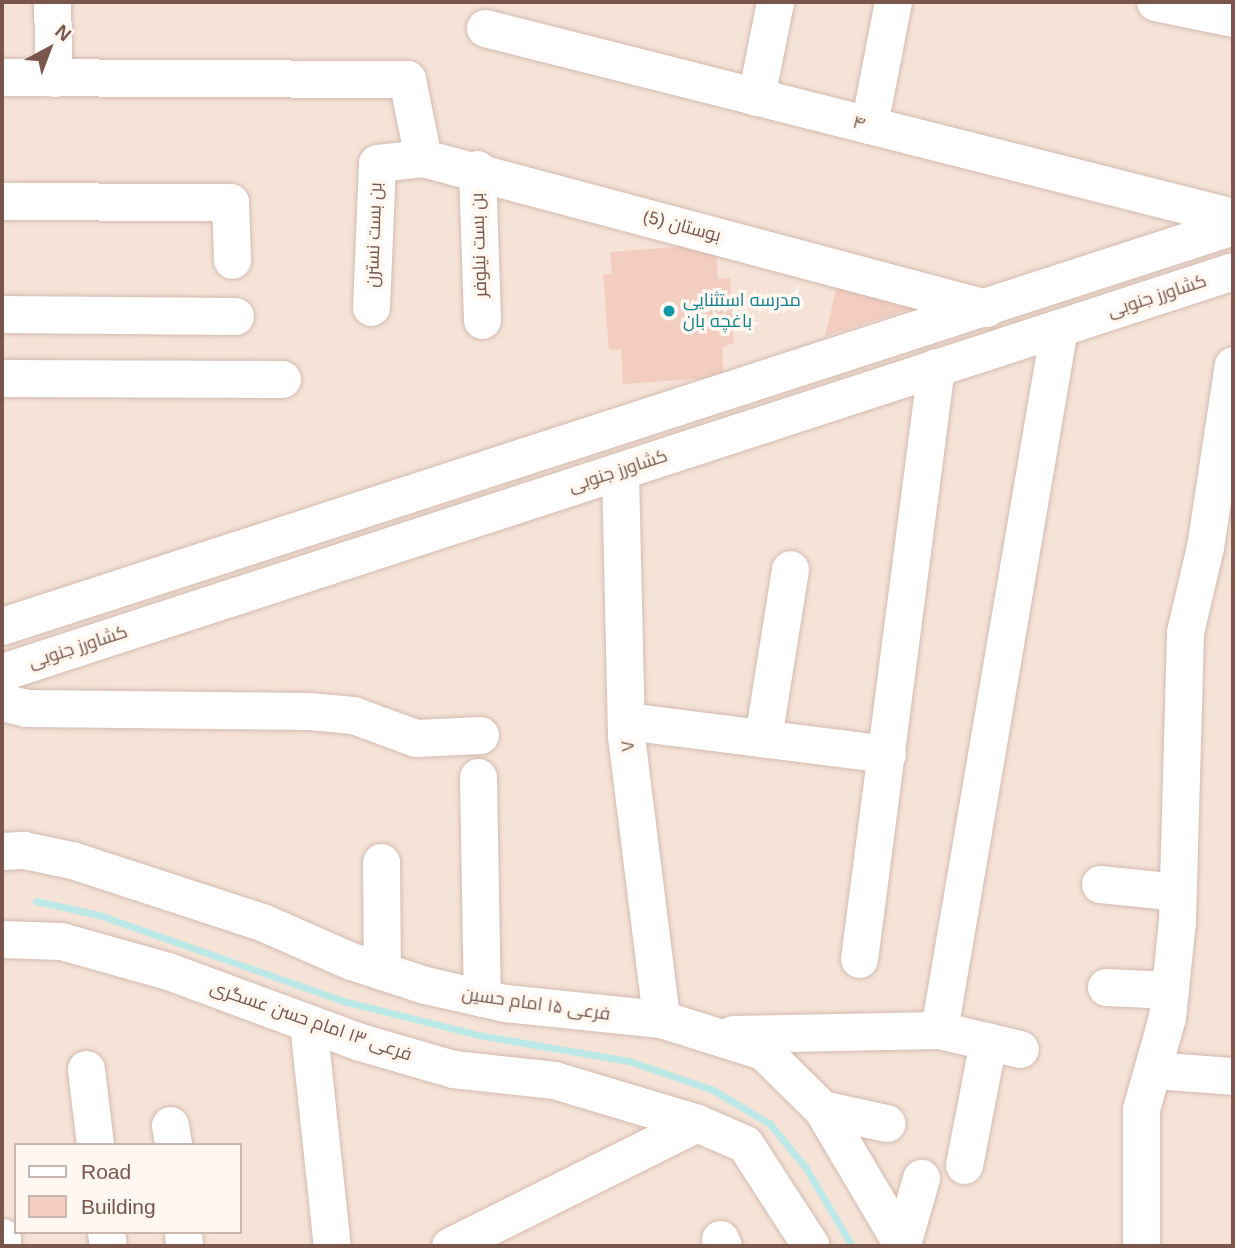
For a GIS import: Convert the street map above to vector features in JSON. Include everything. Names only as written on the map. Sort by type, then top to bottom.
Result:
[{"type":"street","points":[[52,2],[54,78]]},
{"type":"street","points":[[756,97],[775,2]]},
{"type":"street","points":[[869,125],[893,2]]},
{"type":"street","points":[[1155,2],[1233,18]]},
{"type":"street","name":"۴","points":[[485,28],[1233,217]]},
{"type":"street","points":[[2,78],[407,79],[423,158]]},
{"type":"street","name":"بوستان (5)","points":[[377,163],[423,158],[477,169],[986,308]]},
{"type":"street","name":"بن بست نسترن","points":[[371,307],[377,163]]},
{"type":"street","name":"بن بست نیلوفر","points":[[477,169],[482,320]]},
{"type":"street","points":[[2,201],[230,202],[232,260]]},
{"type":"street","points":[[2,625],[1233,226]]},
{"type":"street","name":"کشاورز جنوبی","points":[[2,672],[1233,271]]},
{"type":"street","points":[[2,314],[235,316]]},
{"type":"street","points":[[939,1030],[1059,328]]},
{"type":"street","points":[[1141,1246],[1141,1109],[1153,1070],[1170,990],[1177,892],[1185,632],[1205,547],[1233,365]]},
{"type":"street","points":[[859,959],[936,367]]},
{"type":"street","points":[[2,379],[282,379]]},
{"type":"street","points":[[760,380],[778,419]]},
{"type":"street","name":"۷","points":[[620,471],[626,721],[662,1019]]},
{"type":"street","points":[[763,738],[790,569]]},
{"type":"street","points":[[2,702],[26,708],[309,711],[353,715],[416,738],[480,735]]},
{"type":"street","points":[[626,721],[887,754]]},
{"type":"street","points":[[478,777],[482,998]]},
{"type":"street","name":"فرعی ۱۵ امام حسین","points":[[2,851],[24,850],[72,860],[262,922],[383,971],[482,998],[662,1019],[762,1051],[822,1110],[902,1245]]},
{"type":"street","points":[[381,862],[383,971]]},
{"type":"street","points":[[1100,884],[1177,892]]},
{"type":"street","name":"فرعی ۱۳ امام حسن عسگری","points":[[2,939],[61,941],[168,971],[308,1023],[453,1069],[554,1080],[696,1123],[746,1144],[811,1246]]},
{"type":"street","points":[[1106,986],[1170,990]]},
{"type":"street","points":[[308,1023],[332,1246]]},
{"type":"street","points":[[710,1034],[939,1030],[1004,1045],[964,1165]]},
{"type":"street","points":[[86,1069],[96,1143]]},
{"type":"street","points":[[1153,1070],[1233,1076]]},
{"type":"street","points":[[822,1110],[886,1123]]},
{"type":"street","points":[[450,1246],[696,1123]]},
{"type":"street","points":[[902,1245],[921,1178]]},
{"type":"street","points":[[2,1237],[2,1246]]},
{"type":"shaded area","points":[[2,2],[1233,2],[1233,1246],[2,1246]]},
{"type":"building","name":"مدرسه استثنایی باغچه بان","points":[[715,244],[718,279],[730,278],[734,343],[722,347],[724,377],[623,384],[621,349],[609,350],[603,274],[612,274],[610,252]]},
{"type":"building","points":[[839,277],[926,304],[825,336]]},
{"type":"waterway","points":[[36,901],[99,915],[343,1001],[478,1035],[629,1061],[713,1090],[770,1124],[806,1168],[852,1246]]},
{"type":"place","name":"مدرسه استثنایی باغچه بان","points":[[669,311]]}]
